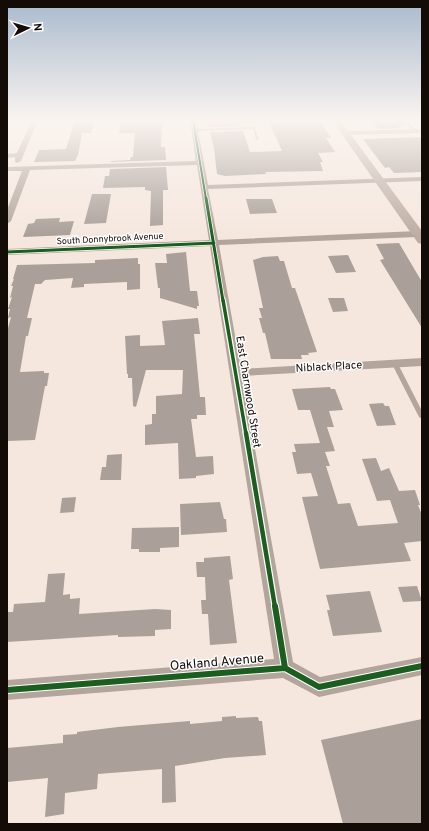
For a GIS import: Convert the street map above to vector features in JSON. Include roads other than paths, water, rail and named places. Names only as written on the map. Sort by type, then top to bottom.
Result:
[{"type":"street","name":"East Charnwood Street","points":[[199,159],[284,668]]},
{"type":"street","points":[[364,159],[420,237]]},
{"type":"street","points":[[7,169],[200,163]]},
{"type":"street","points":[[7,221],[27,168]]},
{"type":"street","points":[[204,187],[422,179]]},
{"type":"street","name":"South Donnybrook Avenue","points":[[7,252],[214,243],[420,237]]},
{"type":"street","name":"Niblack Place","points":[[236,373],[422,362]]},
{"type":"street","points":[[284,668],[319,687],[422,666]]},
{"type":"street","name":"Oakland Avenue","points":[[7,690],[284,668]]},
{"type":"lane","points":[[395,364],[422,417]]}]
